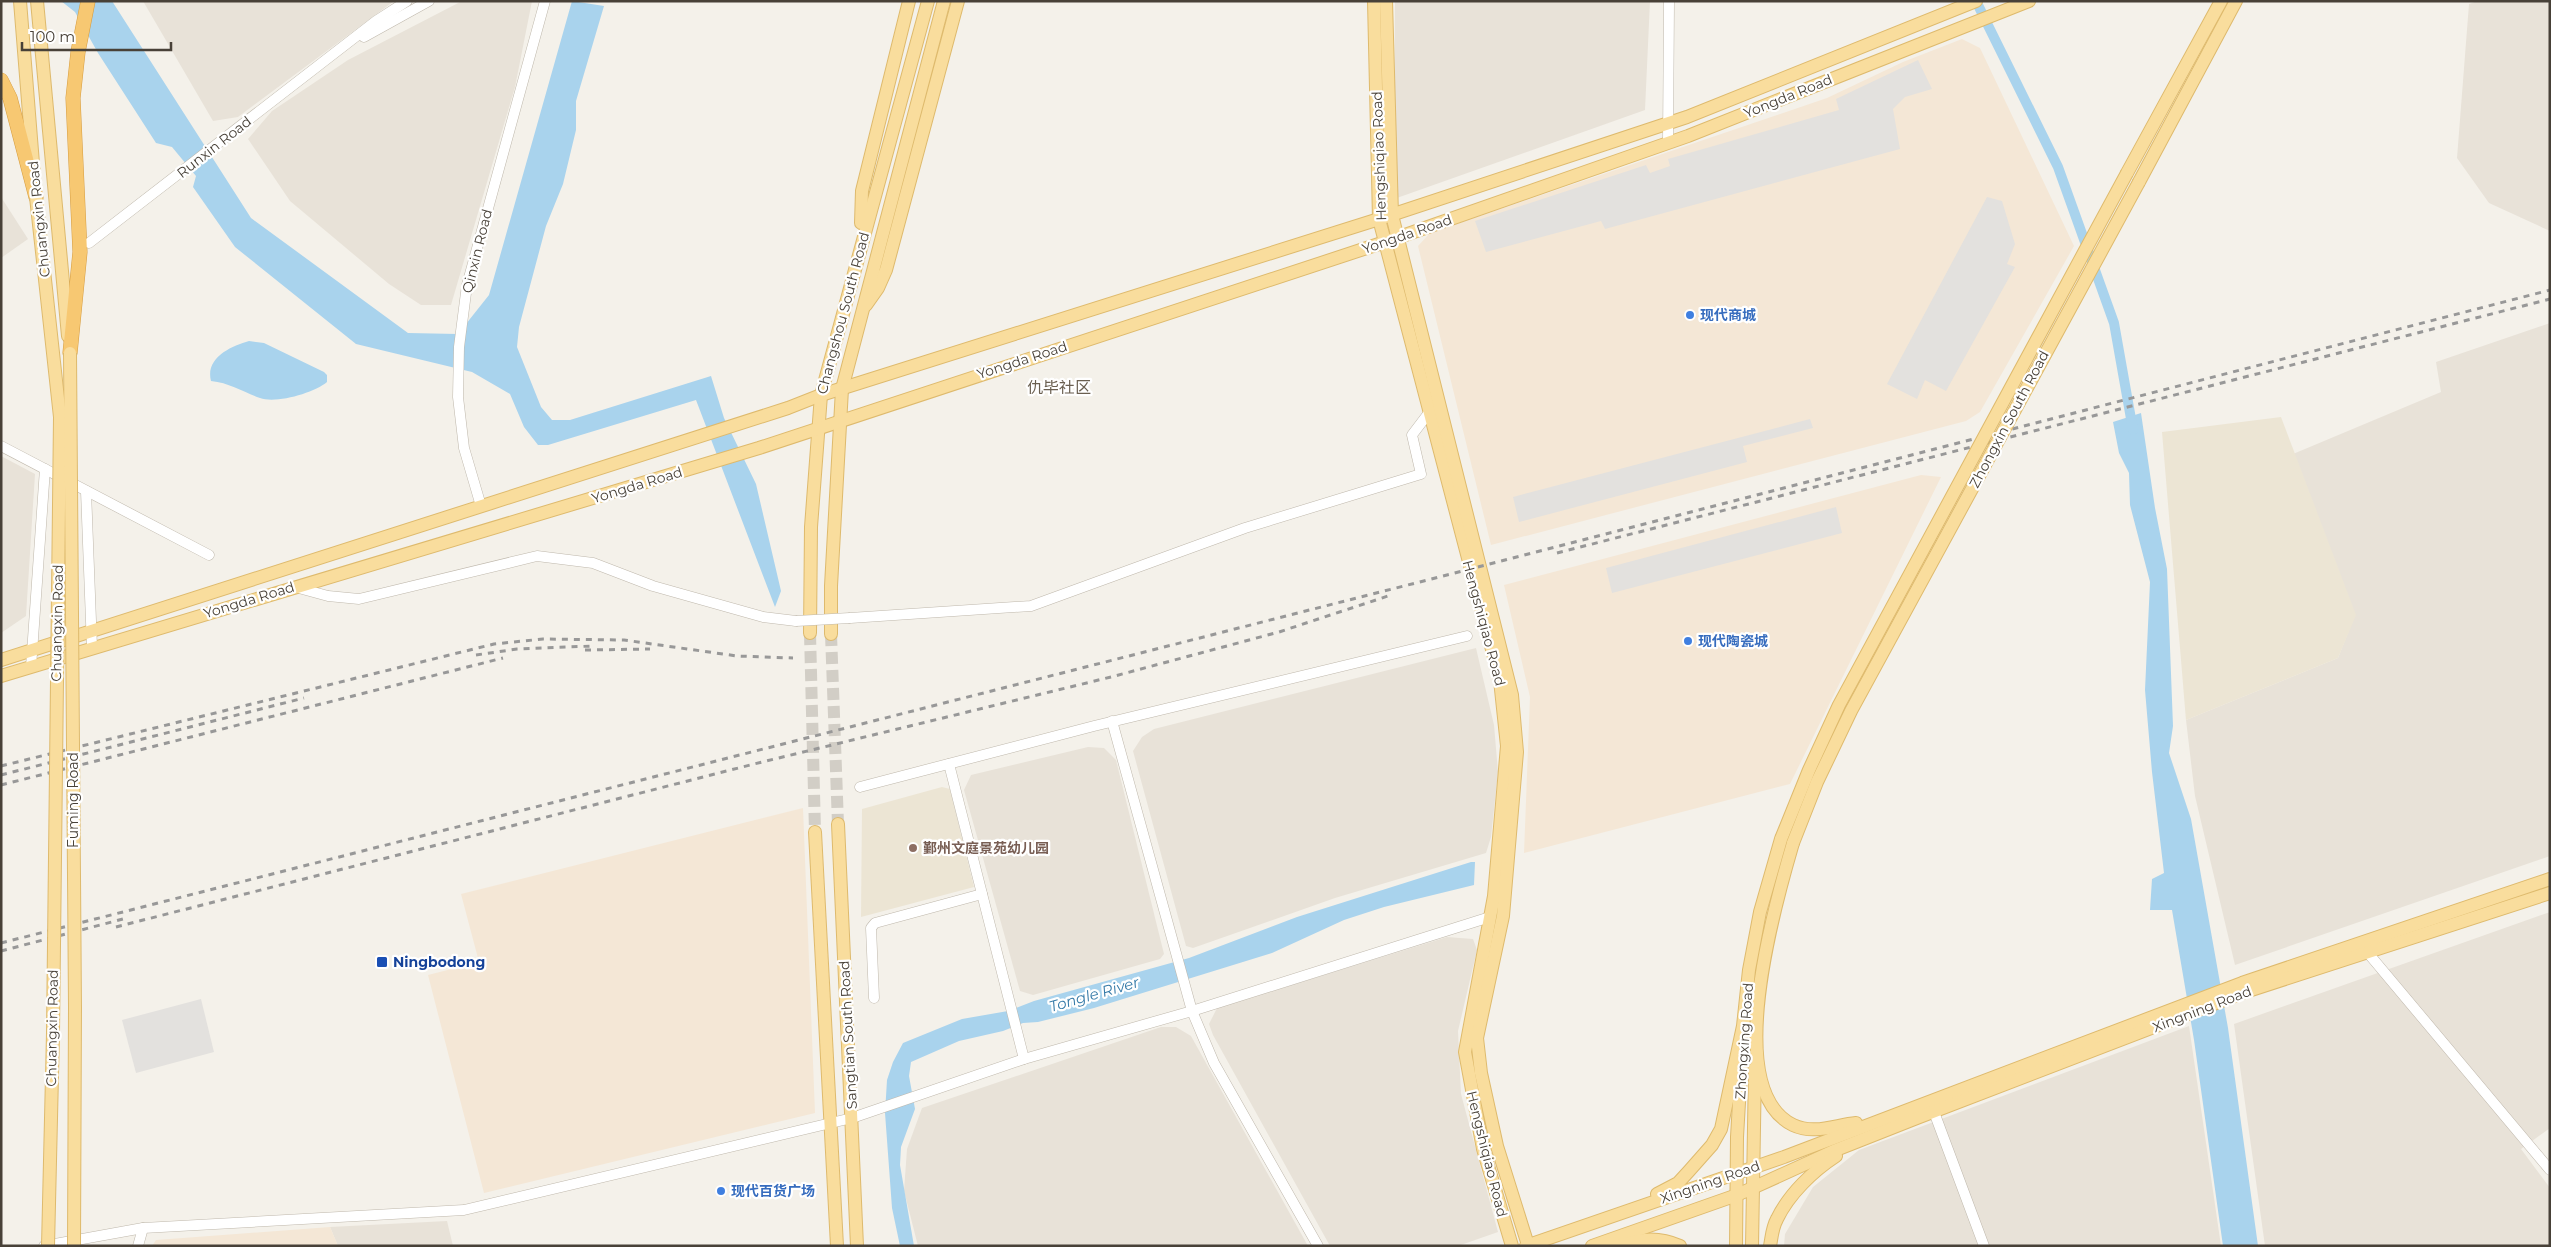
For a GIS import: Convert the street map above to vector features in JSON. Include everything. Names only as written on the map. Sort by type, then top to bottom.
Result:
[{"type":"highway","points":[[70,353],[80,252],[73,98],[78,52],[88,1]]},
{"type":"highway","points":[[78,52],[96,1]]},
{"type":"highway","points":[[1,80],[10,98],[36,197]]},
{"type":"main road","name":"Chuangxin Road","points":[[20,1],[36,197],[60,417],[53,1033],[48,1246]]},
{"type":"main road","name":"Chuangxin Road","points":[[38,1],[70,353]]},
{"type":"main road","points":[[861,246],[862,191],[909,1]]},
{"type":"main road","name":"Changshou South Road","points":[[810,634],[811,527],[821,395],[901,94],[928,1]]},
{"type":"main road","name":"Changshou South Road","points":[[831,634],[830,586],[842,389],[944,1]]},
{"type":"main road","points":[[862,311],[878,288],[886,270],[958,1]]},
{"type":"main road","name":"Hengshiqiao Road","points":[[1374,1],[1379,219],[1391,239],[1512,695],[1516,726],[1516,784],[1503,916],[1477,1038],[1481,1073],[1497,1146],[1527,1245]]},
{"type":"main road","name":"Hengshiqiao Road","points":[[1386,1],[1392,215],[1391,239],[1460,532],[1500,680],[1504,706],[1507,746],[1506,774],[1494,896],[1466,1039],[1466,1064],[1483,1149],[1512,1246]]},
{"type":"main road","name":"Yongda Road","points":[[1,660],[788,408],[821,395],[1392,215],[1669,122],[1976,1]]},
{"type":"main road","name":"Yongda Road","points":[[1,676],[294,586],[660,479],[759,448],[1391,239],[1668,143],[2007,8],[2029,1]]},
{"type":"main road","name":"Zhongxin South Road","points":[[1787,841],[1809,770],[1840,705],[2221,1]]},
{"type":"main road","name":"Zhongxin South Road","points":[[1787,841],[1818,782],[1851,711],[2236,1]]},
{"type":"main road","name":"Fuming Road","points":[[70,353],[75,1007],[74,1246]]},
{"type":"main road","name":"Sangtian South Road","points":[[838,824],[857,1246]]},
{"type":"main road","name":"Sangtian South Road","points":[[815,832],[829,1124],[837,1246]]},
{"type":"main road","name":"Zhongxing Road","points":[[1752,1246],[1749,970],[1760,912],[1787,841]]},
{"type":"main road","name":"Xingning Road","points":[[1527,1245],[1784,1157],[2243,988],[2550,879]]},
{"type":"main road","name":"Xingning Road","points":[[2243,988],[2368,953],[2550,893]]},
{"type":"main road","name":"Xingning Road","points":[[1592,1246],[1737,1195],[1859,1141],[1934,1112],[2145,1024]]},
{"type":"main road","name":"Zhongxing Road","points":[[1736,1246],[1737,1137],[1750,1027]]},
{"type":"main road","name":"Xingning Road","points":[[1543,1240],[1664,1192],[1678,1183],[1701,1159],[1721,1129],[1750,1027]]},
{"type":"main road","name":"Xingning Road","points":[[1750,1027],[1766,1094],[1774,1109],[1785,1119],[1794,1125],[1810,1130],[1876,1122]]},
{"type":"main road","name":"Xingning Road","points":[[1770,1246],[1777,1219],[1789,1201],[1814,1173],[1859,1141]]},
{"type":"main road","points":[[1617,1246],[1640,1239],[1657,1238],[1680,1246]]},
{"type":"street","name":"Runxin Road","points":[[89,244],[376,21],[407,1]]},
{"type":"street","name":"Runxin Road","points":[[339,50],[429,1]]},
{"type":"street","name":"Qinxin Road","points":[[481,506],[464,448],[458,397],[459,348],[467,285],[545,1]]},
{"type":"street","points":[[1668,143],[1669,1]]},
{"type":"street","points":[[294,586],[328,596],[358,600],[537,556],[594,563],[653,586],[763,617],[796,621],[1031,606],[1245,528],[1421,474],[1412,435],[1431,410]]},
{"type":"street","points":[[1,446],[210,555]]},
{"type":"street","points":[[31,667],[44,469]]},
{"type":"street","points":[[86,491],[92,647]]},
{"type":"street","points":[[860,787],[1112,721],[1468,636]]},
{"type":"street","points":[[1112,721],[1192,1011],[1214,1063],[1318,1246]]},
{"type":"street","points":[[949,764],[1024,1059]]},
{"type":"street","points":[[874,998],[871,928],[875,922],[982,894]]},
{"type":"street","points":[[44,1246],[142,1228],[464,1210],[852,1118],[1024,1059],[1192,1011],[1490,917]]},
{"type":"street","points":[[2368,953],[2550,1170]]},
{"type":"street","points":[[1934,1112],[1984,1246]]},
{"type":"street","points":[[138,1246],[142,1228]]},
{"type":"shaded area","points":[[143,1],[394,1],[238,117],[213,121]]},
{"type":"shaded area","points":[[462,1],[532,1],[515,87],[451,305],[421,305],[389,284],[290,201],[248,139],[272,111],[348,60]]},
{"type":"shaded area","points":[[1395,1],[1650,1],[1645,110],[1394,199]]},
{"type":"shaded area","points":[[2478,1],[2550,1],[2550,231],[2489,203],[2457,158],[2469,4]]},
{"type":"shaded area","points":[[1962,39],[1980,48],[2074,246],[1980,412],[1966,421],[1491,545],[1418,246],[1430,233],[1827,98],[1903,62]]},
{"type":"shaded area","points":[[1918,60],[1932,89],[1905,97],[1893,109],[1900,149],[1605,229],[1601,221],[1486,252],[1475,221],[1646,165],[1650,173],[1670,166],[1668,159],[1839,110],[1836,99]]},
{"type":"shaded area","points":[[1,197],[28,239],[1,258]]},
{"type":"shaded area","points":[[1987,197],[2002,201],[2015,244],[2007,264],[2015,267],[1946,391],[1925,380],[1917,399],[1887,384]]},
{"type":"shaded area","points":[[2550,323],[2550,856],[2235,965],[2195,796],[2186,720],[2338,658],[2355,615],[2293,454],[2441,392],[2436,362]]},
{"type":"shaded area","points":[[2281,417],[2356,615],[2338,658],[2186,720],[2162,432]]},
{"type":"shaded area","points":[[1810,419],[1813,428],[1743,446],[1747,462],[1519,522],[1513,497]]},
{"type":"shaded area","points":[[1,456],[35,474],[26,616],[1,633]]},
{"type":"shaded area","name":"现代陶瓷城","points":[[1921,475],[1941,477],[1790,784],[1524,853],[1530,697],[1504,585]]},
{"type":"shaded area","points":[[1836,507],[1842,533],[1612,593],[1606,568]]},
{"type":"shaded area","points":[[1476,648],[1494,725],[1498,772],[1491,837],[1486,853],[1335,898],[1193,948],[1186,946],[1133,751],[1142,737],[1154,729]]},
{"type":"shaded area","points":[[1088,747],[1104,748],[1116,760],[1164,954],[1160,959],[1033,995],[1020,991],[964,790],[971,775]]},
{"type":"shaded area","name":"鄞州文庭景苑幼儿园","points":[[942,787],[950,789],[974,887],[861,917],[862,809]]},
{"type":"shaded area","points":[[803,808],[815,1113],[484,1193],[428,975],[479,962],[461,894]]},
{"type":"shaded area","points":[[2550,912],[2550,1128],[2521,1149],[2550,1188],[2550,1246],[2265,1246],[2234,1024]]},
{"type":"shaded area","points":[[1447,937],[1473,939],[1477,950],[1458,1031],[1461,1094],[1498,1232],[1458,1246],[1330,1246],[1213,1035],[1209,1024],[1217,1008]]},
{"type":"shaded area","points":[[201,999],[214,1052],[136,1073],[122,1020]]},
{"type":"shaded area","points":[[2189,1026],[2221,1246],[1784,1246],[1785,1234],[1813,1187],[1859,1150]]},
{"type":"shaded area","points":[[1161,1027],[1176,1027],[1191,1036],[1308,1246],[918,1246],[904,1191],[907,1149],[922,1108]]},
{"type":"shaded area","points":[[447,1221],[453,1246],[338,1246],[330,1227]]},
{"type":"shaded area","points":[[330,1227],[338,1246],[152,1246],[156,1240]]},
{"type":"water","points":[[61,1],[112,1],[251,218],[408,333],[458,334],[489,295],[572,1],[604,6],[576,101],[576,130],[563,184],[546,226],[519,327],[517,347],[541,407],[552,420],[570,420],[711,376],[724,418],[756,484],[781,591],[775,607],[696,400],[548,445],[538,445],[524,427],[510,394],[472,372],[356,344],[235,247],[193,187],[196,176],[172,147],[156,143],[98,53],[75,12]]},
{"type":"water","points":[[249,341],[264,343],[324,372],[327,375],[327,382],[313,390],[275,400],[260,398],[230,386],[211,381],[210,373],[212,366],[221,354]]},
{"type":"water","points":[[2141,413],[2155,508],[2167,569],[2173,726],[2169,753],[2191,819],[2228,1028],[2258,1246],[2223,1246],[2194,1040],[2172,910],[2150,910],[2152,879],[2164,873],[2152,772],[2145,690],[2150,582],[2130,505],[2129,473],[2119,453],[2113,422]]},
{"type":"water","name":"Tongle River","points":[[1475,862],[1474,885],[1384,907],[1344,920],[1272,953],[1094,1008],[1038,1022],[1023,1023],[1003,1031],[959,1041],[911,1062],[909,1076],[915,1109],[901,1147],[900,1165],[914,1246],[900,1246],[892,1208],[885,1113],[887,1080],[893,1062],[903,1043],[962,1019],[1008,1011],[1034,1001],[1189,958],[1297,917]]},
{"type":"waterway","points":[[1976,1],[2058,167],[2114,323],[2133,430]]},
{"type":"tunnel","points":[[810,633],[815,832]]},
{"type":"tunnel","points":[[831,634],[838,824]]},
{"type":"railway","points":[[1,943],[1451,574],[2550,290]]},
{"type":"railway","points":[[1557,553],[2550,299]]},
{"type":"railway","points":[[116,927],[754,764],[1111,677],[1279,632],[1391,595]]},
{"type":"railway","points":[[1,766],[494,644],[543,639],[624,640],[737,656],[793,658]]},
{"type":"railway","points":[[476,655],[517,649],[593,646]]},
{"type":"railway","points":[[585,650],[650,649]]},
{"type":"railway","points":[[1,785],[503,658]]},
{"type":"railway","points":[[1,775],[304,698]]},
{"type":"railway","points":[[1,951],[123,919]]},
{"type":"place","name":"现代商城","points":[[1690,315]]},
{"type":"place","name":"现代陶瓷城","points":[[1688,641]]},
{"type":"place","name":"鄞州文庭景苑幼儿园","points":[[913,848]]},
{"type":"place","name":"Ningbodong","points":[[382,962]]},
{"type":"place","name":"现代百货广场","points":[[721,1191]]},
{"type":"district","name":"仇毕社区","points":[[1059,387]]}]
